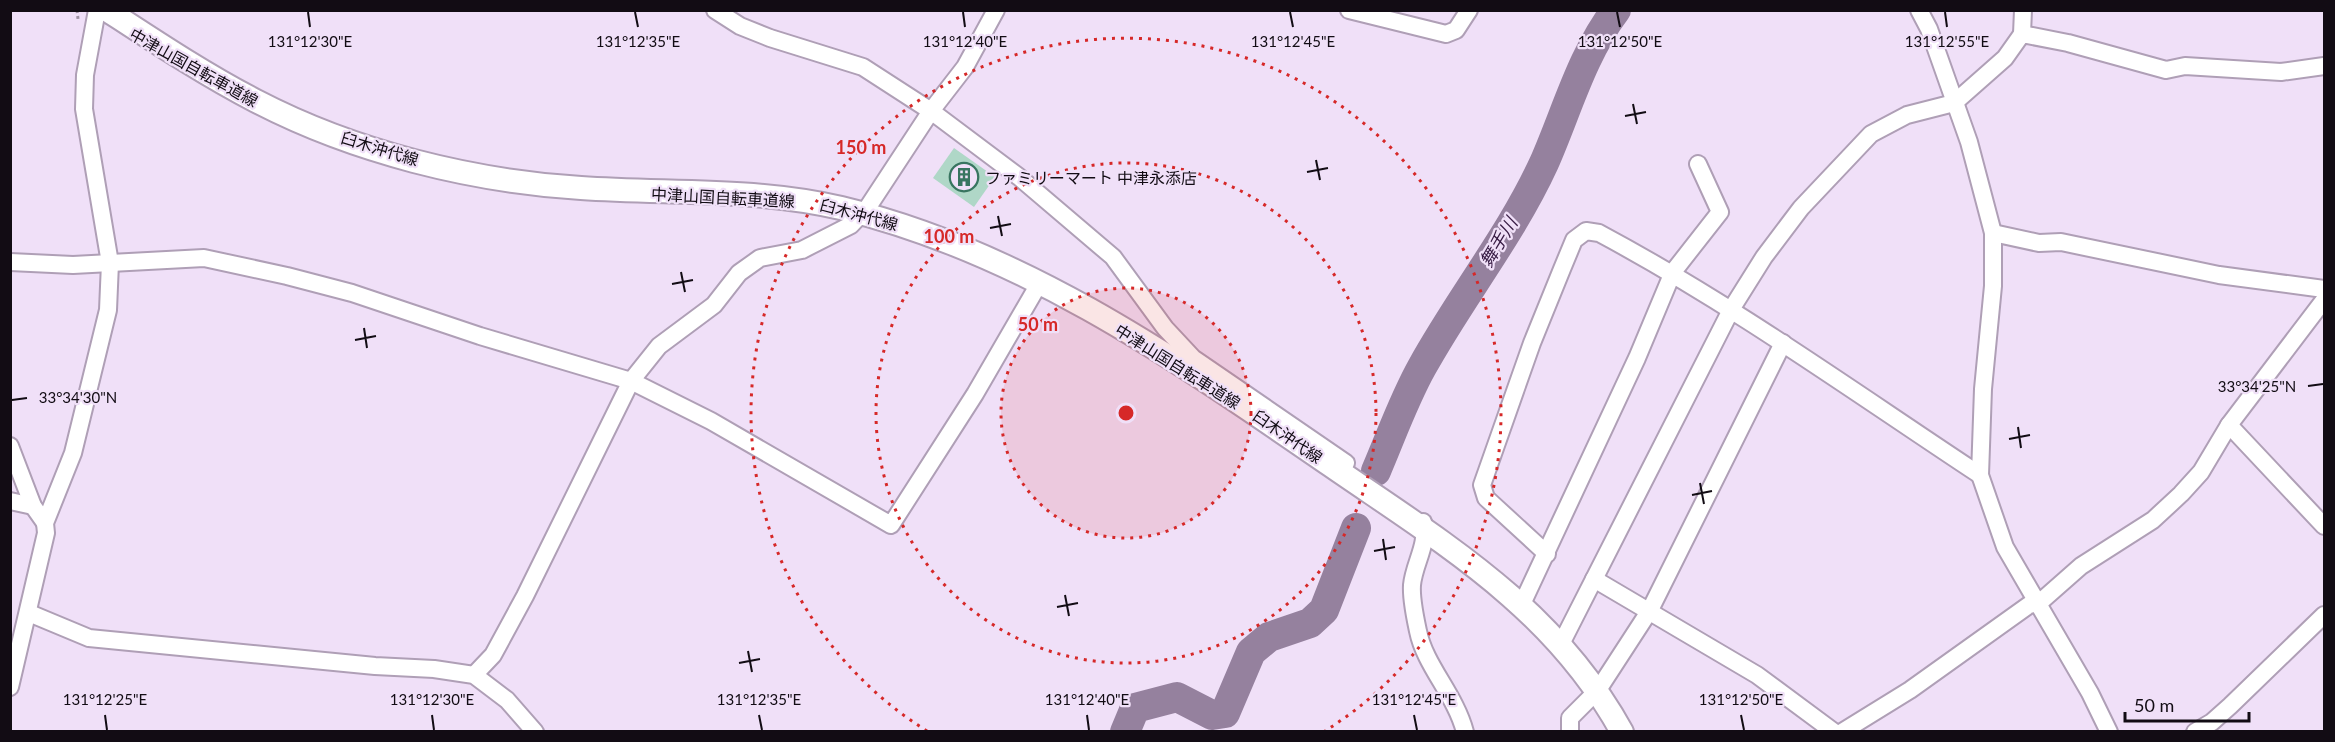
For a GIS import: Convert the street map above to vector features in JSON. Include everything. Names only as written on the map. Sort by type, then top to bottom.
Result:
[{"type":"main road","name":"臼木沖代線","points":[[107,10],[196,68],[259,103],[328,132],[436,165],[510,180],[581,188],[785,197],[861,213],[938,238],[1040,282],[1119,325],[1183,364],[1425,530],[1522,604],[1562,644],[1598,690],[1622,732]]},
{"type":"street","points":[[10,687],[30,613],[46,533],[45,523],[76,443],[108,310],[110,263],[84,109],[85,75],[97,10]]},
{"type":"street","points":[[715,10],[740,26],[770,38],[863,67],[931,111],[1018,177],[1113,257],[1165,328],[1194,358],[1416,510],[1421,516],[1425,530],[1424,545],[1412,586],[1418,634],[1426,656],[1460,711],[1465,732]]},
{"type":"street","points":[[474,675],[493,655],[525,596],[631,381],[659,346],[693,318],[714,305],[739,273],[760,258],[802,250],[851,225],[868,207],[931,111],[965,67],[996,10]]},
{"type":"street","points":[[1349,10],[1446,34],[1456,30],[1469,10]]},
{"type":"street","points":[[1919,10],[1929,29],[1969,142],[1993,232],[1993,286],[1983,389],[1980,475],[2005,547],[2039,603],[2109,732]]},
{"type":"street","points":[[1562,644],[1732,308],[1764,258],[1801,208],[1871,134],[1908,115],[1954,103],[2005,58],[2022,34],[2023,10]]},
{"type":"street","points":[[2022,34],[2068,43],[2166,70],[2185,66],[2281,72],[2325,66]]},
{"type":"street","points":[[1522,604],[1637,358],[1673,272],[1720,212],[1698,164]]},
{"type":"street","points":[[1547,554],[1486,498],[1482,485],[1532,344],[1574,240],[1586,231],[1599,233],[1673,272],[1732,308],[1980,475]]},
{"type":"street","points":[[1993,232],[2039,243],[2061,242],[2161,261],[2219,275],[2325,289]]},
{"type":"street","points":[[10,262],[110,263],[204,258],[352,293],[480,336],[631,381],[711,421],[891,525],[975,394],[1040,282]]},
{"type":"street","points":[[1842,732],[1910,690],[2029,605],[2039,603],[2081,566],[2153,520],[2201,472],[2229,425],[2325,300]]},
{"type":"street","points":[[1570,732],[1570,718],[1598,690],[1650,610],[1782,343]]},
{"type":"street","points":[[2229,425],[2325,526]]},
{"type":"street","points":[[10,446],[33,506],[45,523]]},
{"type":"street","points":[[10,501],[33,506]]},
{"type":"street","points":[[1594,579],[1757,675],[1834,732]]},
{"type":"street","points":[[30,613],[89,638],[375,666],[434,669],[474,675],[507,700],[535,732]]},
{"type":"street","points":[[2195,732],[2212,722],[2230,706],[2325,615]]},
{"type":"path","points":[[77,10],[78,21],[94,29]]},
{"type":"building","name":"ファミリーマート 中津永添店","points":[[954,148],[995,177],[974,207],[933,178]]},
{"type":"waterway","name":"舞手川","points":[[1376,471],[1415,379],[1531,190],[1584,65],[1616,10]]},
{"type":"waterway","name":"舞手川","points":[[1125,732],[1135,708],[1177,697],[1212,715],[1225,713],[1251,652],[1269,637],[1310,623],[1324,610],[1356,528]]},
{"type":"place","name":"ファミリーマート 中津永添店","points":[[964,177]]}]
